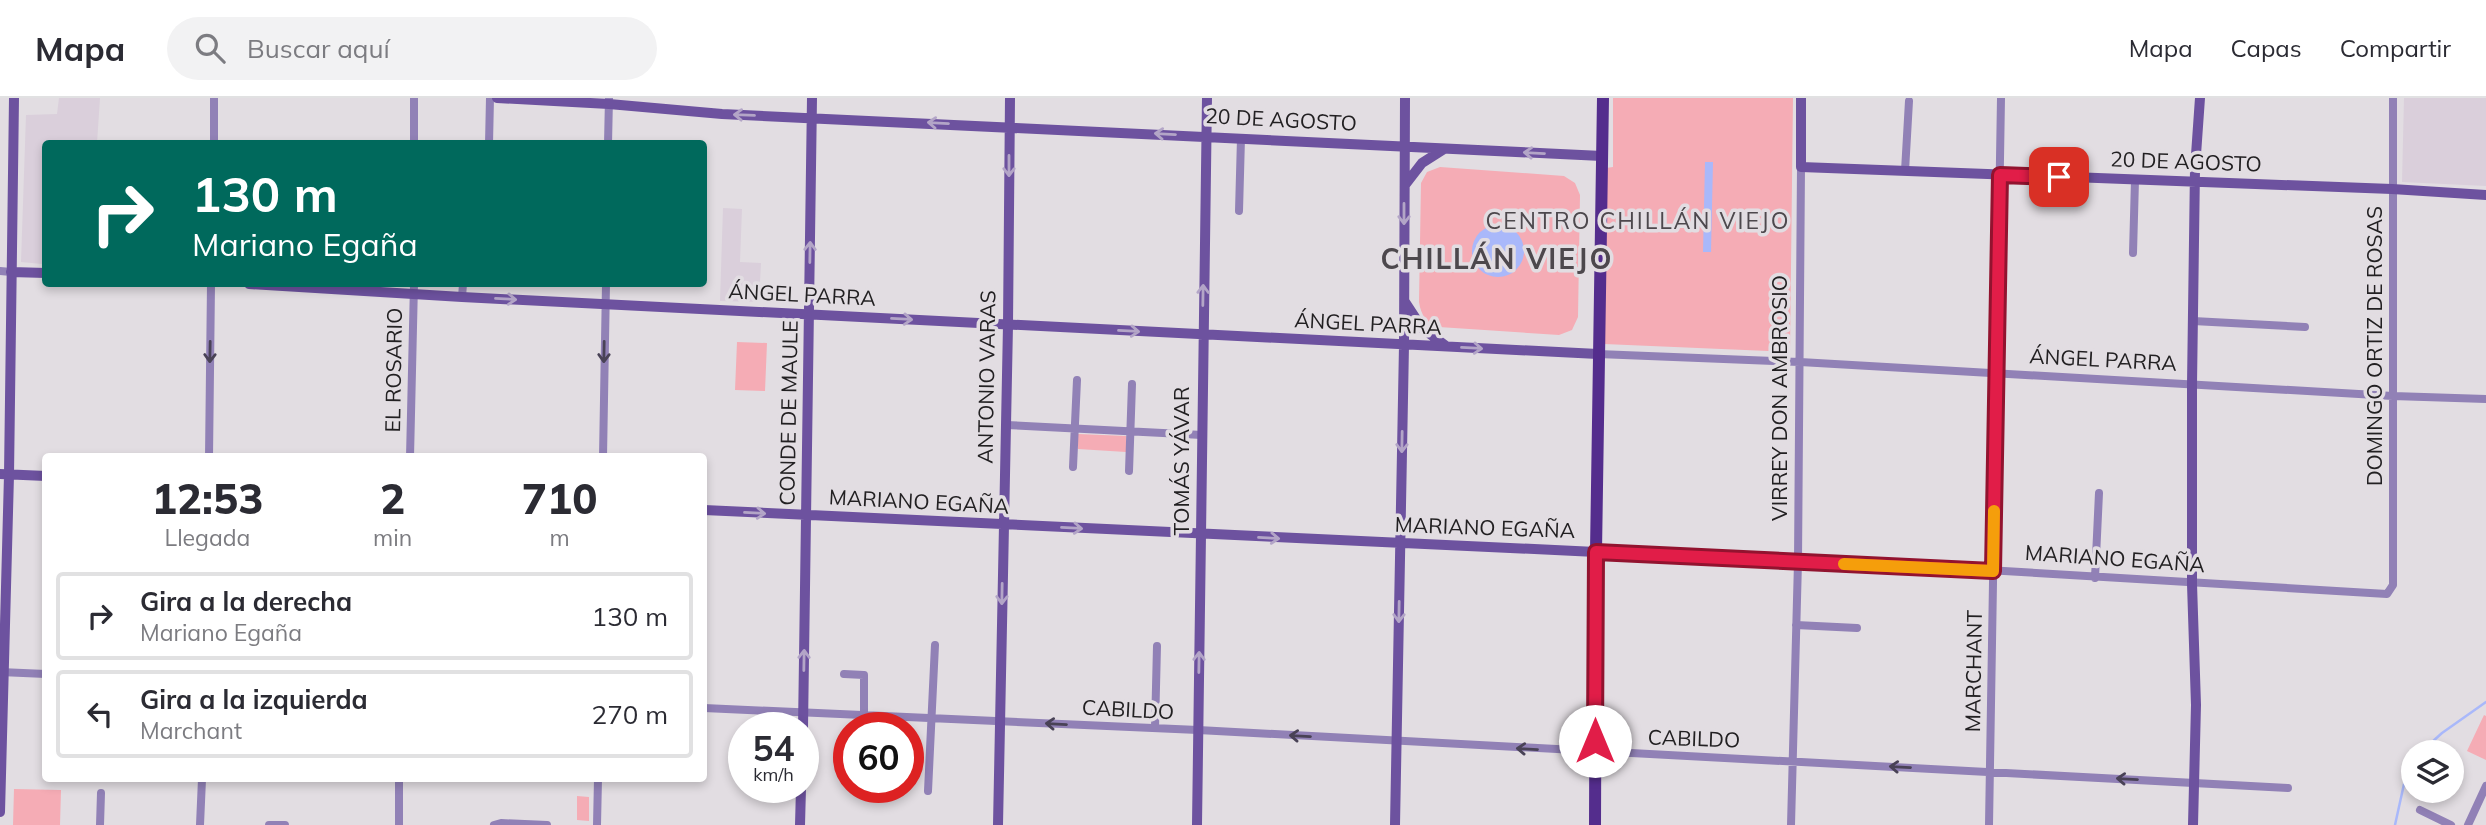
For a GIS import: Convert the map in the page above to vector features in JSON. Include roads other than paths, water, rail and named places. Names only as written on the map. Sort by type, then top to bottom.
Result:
[{"type":"main road","points":[[1595,825],[1598,354],[1603,98]]},
{"type":"street","points":[[0,812],[5,272],[15,98]]},
{"type":"street","points":[[214,140],[215,98]]},
{"type":"street","points":[[414,98],[414,140]]},
{"type":"street","points":[[489,140],[491,98]]},
{"type":"street","name":"20 DE AGOSTO","points":[[497,98],[609,101],[703,113],[1602,156]]},
{"type":"street","name":"CONDE DE MAULE","points":[[803,712],[812,98]]},
{"type":"street","name":"ANTONIO VARAS","points":[[998,825],[1010,98]]},
{"type":"street","name":"TOMÁS YÁVAR","points":[[1197,825],[1207,98]]},
{"type":"street","points":[[1395,825],[1404,345],[1405,98]]},
{"type":"street","name":"VIRREY DON AMBROSIO","points":[[1791,825],[1798,562],[1801,98]]},
{"type":"street","name":"MARCHANT","points":[[1989,825],[2001,98]]},
{"type":"street","points":[[2193,825],[2196,705],[2192,584],[2192,384],[2195,181],[2200,98]]},
{"type":"street","name":"DOMINGO ORTIZ DE ROSAS","points":[[2390,592],[2393,585],[2393,98]]},
{"type":"street","points":[[608,140],[609,101]]},
{"type":"street","points":[[1905,171],[1909,101]]},
{"type":"street","points":[[1239,211],[1241,138]]},
{"type":"street","points":[[1404,186],[1422,163],[1446,148]]},
{"type":"street","name":"20 DE AGOSTO","points":[[1801,167],[2392,189],[2486,195]]},
{"type":"street","points":[[2133,253],[2135,180]]},
{"type":"street","points":[[5,272],[42,274]]},
{"type":"street","points":[[209,453],[211,287]]},
{"type":"street","name":"ÁNGEL PARRA","points":[[358,287],[413,289],[462,297],[1404,345],[1800,362],[2486,399]]},
{"type":"street","points":[[462,297],[463,287]]},
{"type":"street","points":[[603,453],[606,287]]},
{"type":"street","name":"EL ROSARIO","points":[[410,453],[413,289]]},
{"type":"street","points":[[1404,300],[1422,328],[1448,347]]},
{"type":"street","points":[[2193,321],[2305,327]]},
{"type":"street","points":[[1073,467],[1077,380]]},
{"type":"street","points":[[1129,471],[1132,384]]},
{"type":"street","points":[[1006,425],[1202,435]]},
{"type":"street","points":[[4,475],[42,476]]},
{"type":"street","points":[[2095,578],[2099,493]]},
{"type":"street","name":"MARIANO EGAÑA","points":[[707,510],[1993,571],[2382,595],[2390,592]]},
{"type":"street","points":[[1796,625],[1857,628]]},
{"type":"street","points":[[928,791],[935,645]]},
{"type":"street","points":[[1154,729],[1157,646]]},
{"type":"street","points":[[1,672],[42,674]]},
{"type":"street","points":[[844,674],[864,675],[864,712]]},
{"type":"street","name":"CABILDO","points":[[707,708],[783,712]]},
{"type":"street","name":"CABILDO","points":[[924,718],[2288,788]]},
{"type":"street","points":[[200,825],[202,782]]},
{"type":"street","points":[[399,782],[399,825]]},
{"type":"street","points":[[597,782],[597,825]]},
{"type":"street","points":[[2468,825],[2486,786]]},
{"type":"street","points":[[100,825],[101,793]]},
{"type":"street","points":[[800,825],[801,803]]},
{"type":"street","points":[[2420,810],[2451,825]]},
{"type":"street","points":[[269,825],[285,825]]},
{"type":"street","points":[[494,825],[547,825]]},
{"type":"water","points":[[1705,162],[1713,162],[1711,252],[1703,252]]},
{"type":"water","points":[[1498,225],[1508,227],[1516,233],[1522,241],[1522,261],[1516,269],[1508,275],[1498,277],[1488,275],[1480,269],[1474,261],[1472,251],[1474,241],[1480,233],[1488,227]]},
{"type":"waterway","points":[[2434,740],[2486,702]]},
{"type":"waterway","points":[[2395,825],[2401,798]]},
{"type":"district","name":"CENTRO CHILLÁN VIEJO","points":[[1638,221]]},
{"type":"district","name":"CHILLÁN VIEJO","points":[[1497,259]]}]
